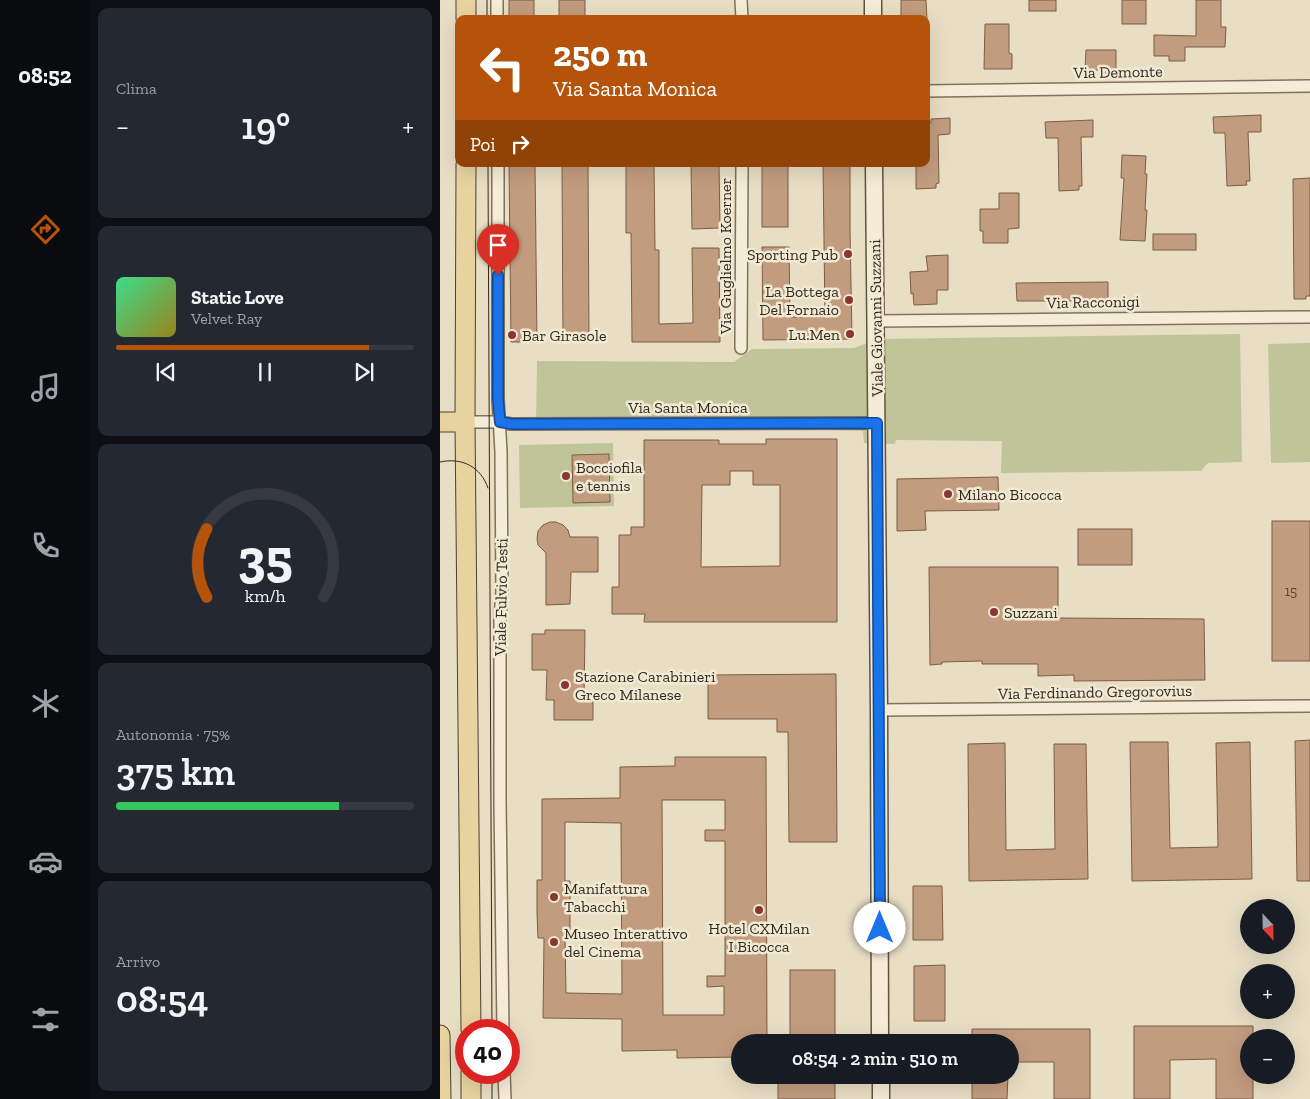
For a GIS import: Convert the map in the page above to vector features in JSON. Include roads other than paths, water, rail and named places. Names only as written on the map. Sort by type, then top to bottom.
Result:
[{"type":"main road","points":[[466,0],[466,15]]},
{"type":"main road","name":"Viale Fulvio Testi","points":[[466,167],[465,422],[471,1019]]},
{"type":"main road","points":[[440,422],[465,422]]},
{"type":"main road","points":[[440,1035],[441,1099]]},
{"type":"main road","points":[[471,1084],[471,1099]]},
{"type":"street","points":[[497,0],[497,15]]},
{"type":"street","points":[[742,0],[742,15]]},
{"type":"street","points":[[873,0],[873,15]]},
{"type":"street","name":"Via Demonte","points":[[930,91],[1310,86]]},
{"type":"street","name":"Viale Fulvio Testi","points":[[498,167],[498,399],[501,443],[502,592],[500,618],[500,802],[504,1019]]},
{"type":"street","name":"Via Guglielmo Koerner","points":[[741,348],[742,167]]},
{"type":"street","name":"Viale Giovanni Suzzani","points":[[874,167],[880,710],[880,1034]]},
{"type":"street","name":"Via Racconigi","points":[[876,321],[1310,317]]},
{"type":"street","name":"Via Santa Monica","points":[[465,422],[512,424],[877,423]]},
{"type":"street","name":"Via Ferdinando Gregorovius","points":[[880,710],[1310,706]]},
{"type":"street","points":[[504,1084],[505,1099]]},
{"type":"street","points":[[881,1084],[881,1099]]},
{"type":"tram line","points":[[487,0],[487,15]]},
{"type":"tram line","points":[[488,167],[492,1019]]},
{"type":"tram line","points":[[440,462],[456,461],[470,465],[481,474],[488,488]]},
{"type":"tram line","points":[[492,1084],[492,1099]]},
{"type":"place","name":"Sporting Pub","points":[[848,254]]},
{"type":"place","name":"La Bottega Del Fornaio","points":[[849,300]]},
{"type":"place","name":"Lu.Men","points":[[850,334]]},
{"type":"place","name":"Bar Girasole","points":[[512,335]]},
{"type":"place","name":"Bocciofila e tennis","points":[[566,476]]},
{"type":"place","name":"Milano Bicocca","points":[[948,494]]},
{"type":"place","name":"Suzzani","points":[[994,612]]},
{"type":"place","name":"Stazione Carabinieri Greco Milanese","points":[[565,685]]},
{"type":"place","name":"Manifattura Tabacchi","points":[[554,897]]},
{"type":"place","name":"Hotel CXMilan I Bicocca","points":[[759,910]]},
{"type":"place","name":"Museo Interattivo del Cinema","points":[[554,942]]}]
